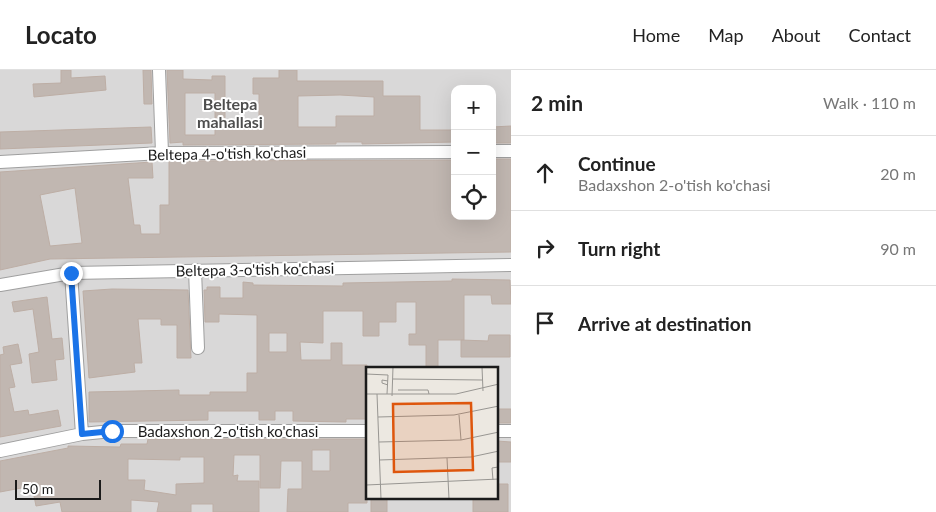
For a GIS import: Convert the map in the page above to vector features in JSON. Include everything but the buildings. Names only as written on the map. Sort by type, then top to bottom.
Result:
[{"type":"street","points":[[159,70],[162,153]]},
{"type":"street","points":[[496,151],[511,151]]},
{"type":"street","name":"Beltepa 4-o'tish ko'chasi","points":[[0,162],[162,153],[451,152]]},
{"type":"street","name":"Beltepa 3-o'tish ko'chasi","points":[[0,285],[71,273],[511,265]]},
{"type":"street","points":[[195,270],[198,348]]},
{"type":"street","points":[[71,273],[82,434]]},
{"type":"street","name":"Badaxshon 2-o'tish ko'chasi","points":[[0,451],[82,434],[112,431],[366,431]]},
{"type":"street","points":[[498,431],[511,432]]},
{"type":"shaded area","name":"Beltepa mahallasi","points":[[0,70],[511,70],[511,512],[0,512]]},
{"type":"district","name":"Beltepa mahallasi","points":[[230,112]]},
{"type":"route","points":[[71,273],[82,434],[112,431]]}]
